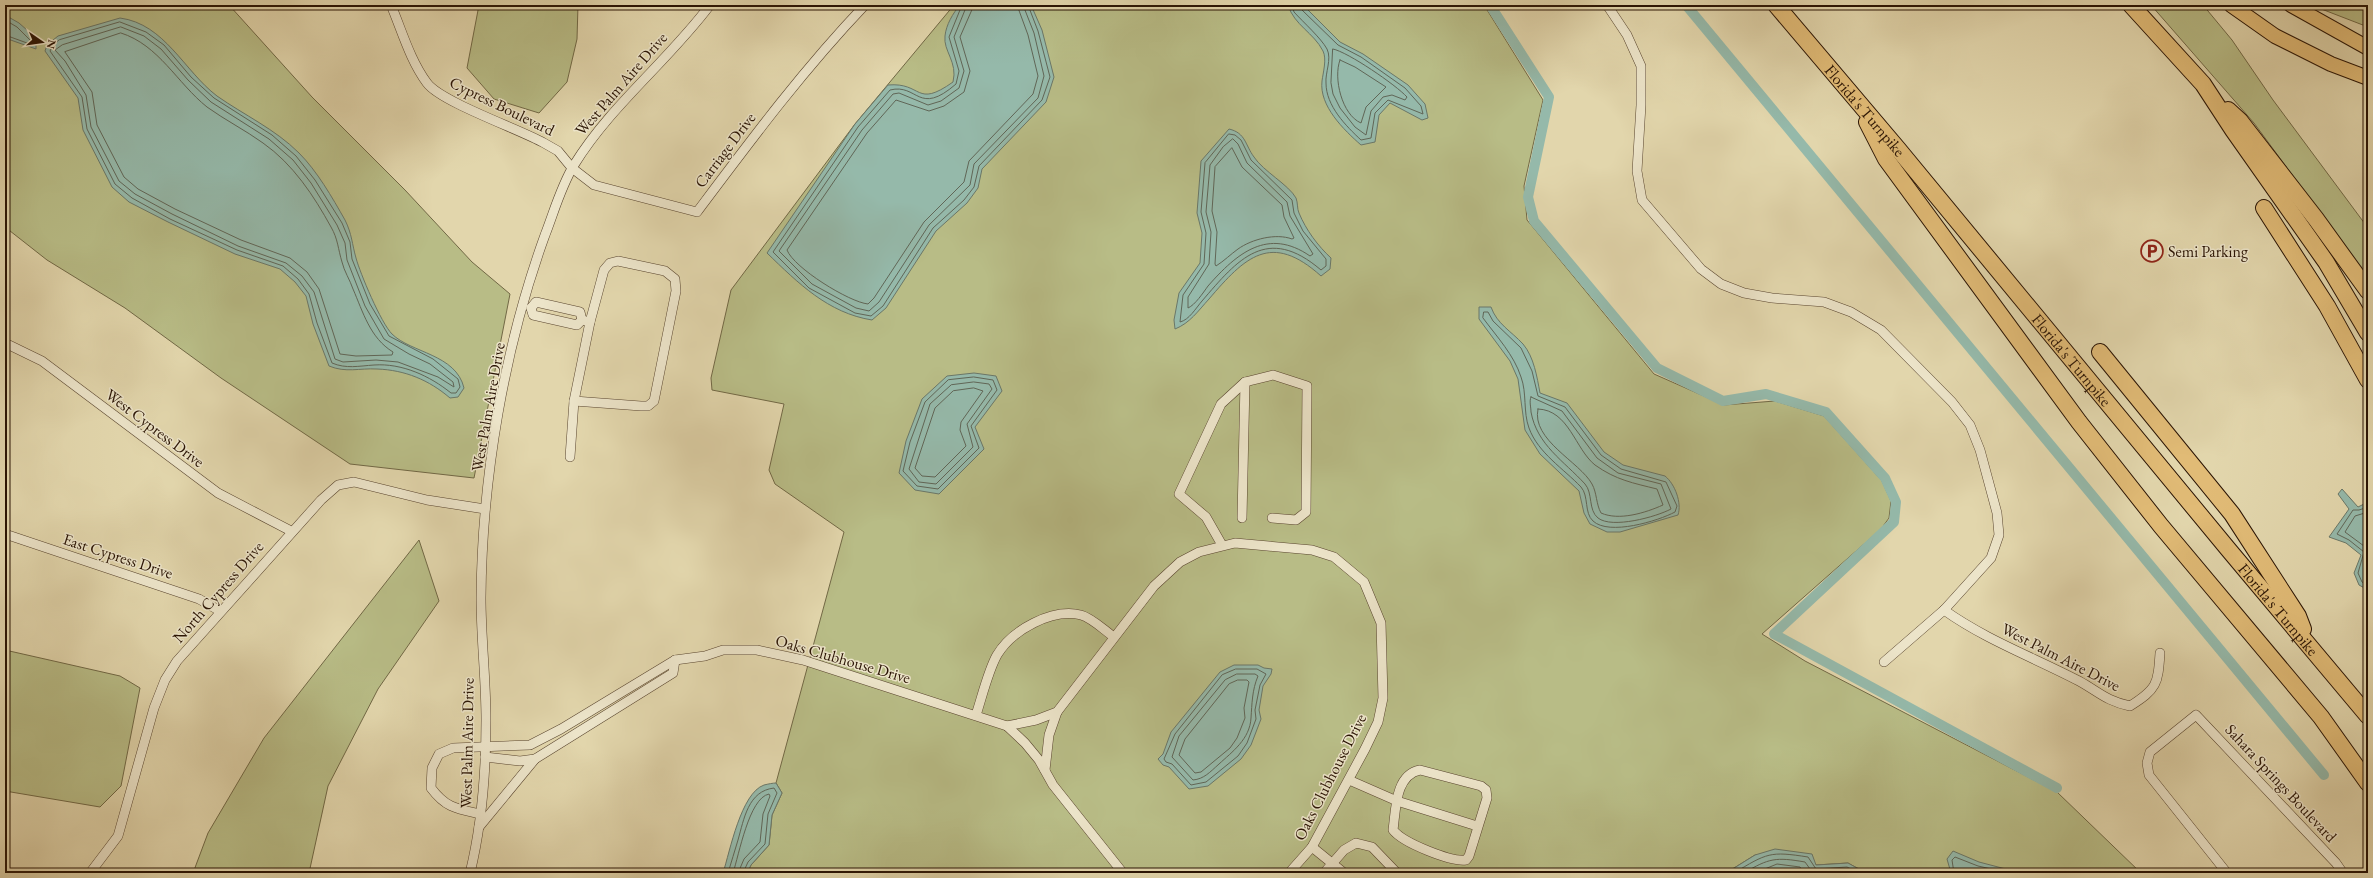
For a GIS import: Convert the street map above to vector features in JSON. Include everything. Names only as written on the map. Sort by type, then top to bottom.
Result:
[{"type":"highway","name":"Florida's Turnpike","points":[[1776,5],[1898,149],[2228,549],[2368,716]]},
{"type":"highway","points":[[2131,5],[2203,84],[2240,121],[2316,219],[2368,291]]},
{"type":"highway","points":[[2203,84],[2233,130],[2326,262],[2368,333]]},
{"type":"highway","points":[[1856,101],[1886,159],[2079,422],[2161,526],[2321,717],[2368,783]]},
{"type":"highway","points":[[2264,208],[2327,306],[2368,380]]},
{"type":"highway","points":[[2100,352],[2232,514],[2298,616],[2310,646]]},
{"type":"main road","points":[[2230,5],[2275,36],[2331,64],[2368,78]]},
{"type":"main road","points":[[2291,5],[2368,48]]},
{"type":"street","name":"Cypress Boulevard","points":[[391,5],[415,64],[428,84],[448,98],[558,151],[572,168]]},
{"type":"street","name":"West Palm Aire Drive","points":[[470,873],[480,814],[485,757],[486,718],[481,598],[485,509],[503,390],[527,307],[536,259],[572,168],[595,134],[710,5]]},
{"type":"street","name":"Carriage Drive","points":[[572,168],[594,185],[697,212],[773,110],[827,45],[865,5]]},
{"type":"street","points":[[1607,5],[1628,36],[1641,66],[1641,105],[1637,171],[1642,200],[1701,270],[1721,284],[1744,293],[1772,298],[1824,302],[1851,312],[1882,330],[1952,402],[1970,425],[1980,450],[1997,513],[1999,535],[1991,558],[1944,610],[1884,662]]},
{"type":"street","points":[[570,457],[574,401],[586,321],[604,270],[610,263],[618,261],[665,271],[675,279],[676,291],[654,401],[648,406],[641,406],[574,401]]},
{"type":"street","points":[[536,302],[580,312],[586,321],[577,325],[533,315],[527,307],[536,302]]},
{"type":"street","name":"West Cypress Drive","points":[[5,344],[42,361],[218,493],[291,531]]},
{"type":"street","points":[[1222,545],[1206,517],[1179,494],[1221,404],[1244,382],[1273,375],[1307,386],[1306,512],[1296,520],[1272,518]]},
{"type":"street","points":[[1242,518],[1244,382]]},
{"type":"street","name":"North Cypress Drive","points":[[90,873],[118,836],[154,708],[166,680],[177,661],[291,531],[338,485],[354,482],[427,500],[485,509]]},
{"type":"street","name":"East Cypress Drive","points":[[5,534],[199,599],[220,611]]},
{"type":"street","name":"Oaks Clubhouse Drive","points":[[1045,770],[1049,735],[1057,712],[1082,682],[1114,637],[1154,586],[1180,562],[1198,552],[1235,543],[1312,550],[1334,557],[1364,582],[1381,623],[1383,698],[1378,722],[1348,780],[1312,847],[1289,873]]},
{"type":"street","name":"West Palm Aire Drive","points":[[1944,610],[1975,631],[2080,681],[2113,702],[2130,706],[2146,696],[2158,680],[2160,653]]},
{"type":"street","points":[[976,715],[997,655],[1015,635],[1050,616],[1070,613],[1083,616],[1114,637]]},
{"type":"street","name":"Oaks Clubhouse Drive","points":[[480,814],[456,809],[440,800],[431,788],[432,768],[439,754],[453,748],[485,745],[530,745],[561,729],[675,660],[705,656],[723,650],[757,650],[803,660],[1007,726],[1025,743],[1045,770],[1052,785],[1123,873]]},
{"type":"street","points":[[478,828],[535,760],[673,673],[675,660]]},
{"type":"street","name":"Oaks Clubhouse Drive","points":[[1007,726],[1036,720],[1057,712]]},
{"type":"street","name":"Sahara Springs Boulevard","points":[[2227,873],[2149,775],[2147,763],[2150,752],[2196,715],[2336,863],[2343,873]]},
{"type":"street","points":[[485,757],[520,761],[535,760]]},
{"type":"street","points":[[1420,770],[1481,786],[1486,790],[1487,798],[1477,826],[1469,856],[1466,860],[1416,846],[1398,837],[1393,830],[1397,801],[1404,780],[1414,772],[1420,770]]},
{"type":"street","points":[[1348,780],[1397,801],[1477,826]]},
{"type":"street","points":[[1324,873],[1350,846],[1356,843],[1364,844],[1372,848],[1397,873]]},
{"type":"street","points":[[1312,847],[1344,873]]},
{"type":"green space","points":[[5,5],[229,5],[312,97],[405,190],[472,262],[510,294],[474,478],[350,464],[221,378],[125,308],[47,260],[5,227]]},
{"type":"green space","points":[[479,5],[578,5],[577,39],[567,82],[539,113],[494,99],[467,68]]},
{"type":"green space","points":[[954,5],[1484,5],[1543,100],[1524,186],[1527,220],[1654,374],[1724,405],[1775,401],[1824,416],[1882,481],[1891,501],[1889,518],[1881,529],[1762,634],[1805,661],[2057,792],[2141,873],[1866,873],[1848,863],[1816,865],[1755,855],[1726,873],[747,873],[751,865],[769,845],[772,815],[782,793],[776,783],[844,532],[775,484],[769,470],[784,404],[712,390],[711,378],[731,290],[855,124]]},
{"type":"green space","points":[[2151,5],[2203,5],[2232,40],[2273,100],[2368,228],[2368,278],[2254,123]]},
{"type":"green space","points":[[2311,5],[2368,5],[2368,27]]},
{"type":"green space","points":[[419,540],[439,601],[378,689],[328,786],[309,873],[193,873],[208,833],[264,738]]},
{"type":"green space","points":[[5,650],[120,676],[140,688],[121,786],[100,807],[5,791]]},
{"type":"water","points":[[960,5],[1031,5],[1042,30],[1054,77],[1046,102],[982,169],[978,188],[967,203],[936,231],[886,308],[872,320],[841,311],[802,286],[767,253],[855,124],[888,85],[908,87],[925,94],[941,90],[953,82],[954,68],[946,47],[945,36],[950,19]]},
{"type":"water","points":[[1288,5],[1303,5],[1340,42],[1363,54],[1408,85],[1425,104],[1428,118],[1422,120],[1390,103],[1379,115],[1375,142],[1361,145],[1340,125],[1324,99],[1322,90],[1325,62],[1323,51],[1315,39],[1299,24]]},
{"type":"water","points":[[5,15],[19,23],[36,38],[36,49],[5,38]]},
{"type":"water","points":[[120,18],[136,22],[150,29],[173,50],[205,86],[227,103],[290,144],[306,160],[324,185],[345,220],[362,275],[371,298],[387,328],[400,340],[432,355],[452,368],[459,377],[464,388],[458,397],[450,398],[425,381],[397,371],[377,369],[347,370],[329,366],[313,324],[306,296],[295,282],[280,269],[235,254],[168,222],[129,202],[112,187],[83,130],[78,98],[45,51],[47,45],[58,36]]},
{"type":"water","points":[[1229,129],[1239,133],[1242,136],[1251,153],[1258,162],[1293,193],[1296,198],[1298,211],[1305,226],[1317,243],[1331,258],[1330,269],[1321,276],[1303,262],[1287,255],[1273,252],[1260,255],[1247,261],[1235,271],[1194,316],[1175,329],[1174,320],[1179,293],[1200,263],[1202,233],[1197,213],[1201,161]]},
{"type":"water","points":[[1479,307],[1491,307],[1501,323],[1527,349],[1538,380],[1540,393],[1567,403],[1604,452],[1623,465],[1665,476],[1669,479],[1677,494],[1679,505],[1678,515],[1620,532],[1607,532],[1590,524],[1584,513],[1579,491],[1540,454],[1525,430],[1518,379],[1510,361],[1479,319]]},
{"type":"water","points":[[974,373],[996,376],[1002,391],[975,427],[984,449],[939,494],[915,490],[899,473],[906,441],[922,399],[947,376]]},
{"type":"water","points":[[2342,489],[2358,507],[2368,502],[2368,590],[2359,585],[2354,573],[2361,555],[2346,543],[2329,537],[2349,509],[2338,494]]},
{"type":"water","points":[[1234,665],[1258,665],[1264,668],[1272,669],[1271,674],[1263,686],[1259,710],[1261,719],[1251,745],[1241,759],[1208,786],[1189,789],[1169,767],[1163,765],[1158,759],[1163,754],[1171,732],[1220,672]]},
{"type":"water","points":[[776,783],[782,793],[772,815],[769,845],[751,865],[747,873],[723,873],[733,838],[749,799],[756,790],[764,785]]},
{"type":"water","points":[[1775,849],[1812,854],[1816,865],[1848,863],[1866,873],[1726,873],[1755,855]]},
{"type":"water","points":[[1953,851],[1979,862],[2021,873],[1951,873],[1947,859]]},
{"type":"waterway","points":[[1490,5],[1549,97],[1528,197],[1534,221],[1657,368],[1723,401],[1766,394],[1826,412],[1885,478],[1896,502],[1894,522],[1774,634],[2057,788]]},
{"type":"waterway","points":[[1686,5],[2324,775]]},
{"type":"place","name":"Semi Parking","points":[[2152,251]]}]
